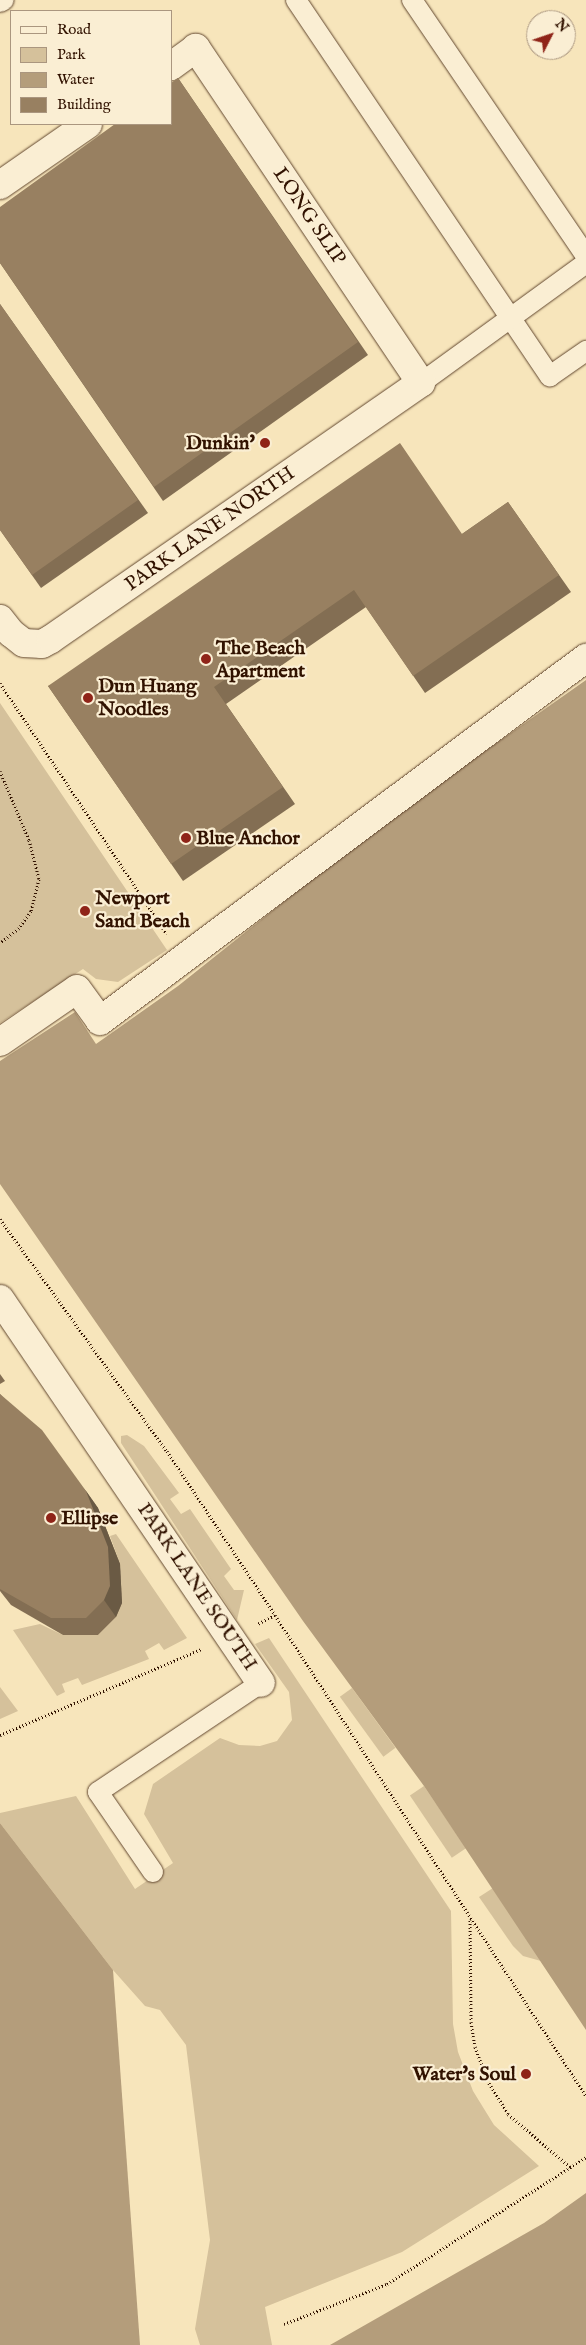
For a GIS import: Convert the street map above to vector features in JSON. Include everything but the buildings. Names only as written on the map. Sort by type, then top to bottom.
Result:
[{"type":"street","name":"LONG SLIP","points":[[172,65],[196,48],[421,383]]},
{"type":"street","points":[[0,185],[87,125]]},
{"type":"street","name":"PARK LANE NORTH","points":[[0,619],[10,633],[24,643],[42,644],[51,639],[421,383]]},
{"type":"street","points":[[0,1042],[78,989],[100,1021],[586,658]]},
{"type":"street","name":"PARK LANE SOUTH","points":[[0,1299],[261,1682]]},
{"type":"lane","points":[[0,2],[4,0]]},
{"type":"lane","points":[[296,0],[550,376],[586,351]]},
{"type":"lane","points":[[412,0],[586,256]]},
{"type":"lane","points":[[421,383],[586,263]]},
{"type":"lane","name":"PARK LANE SOUTH","points":[[153,1872],[98,1792],[261,1682]]},
{"type":"path","points":[[0,683],[184,959]]},
{"type":"path","points":[[0,771],[29,840],[39,879],[31,911],[19,928],[0,943]]},
{"type":"path","points":[[275,1615],[586,2096]]},
{"type":"path","points":[[470,1919],[471,2022],[475,2047],[486,2074],[508,2114],[570,2167]]},
{"type":"path","points":[[284,2324],[387,2284],[586,2157]]},
{"type":"green space","points":[[0,703],[167,950],[118,982],[96,979],[83,969],[0,1023]]},
{"type":"green space","points":[[127,1435],[144,1446],[179,1493],[170,1499],[181,1514],[190,1509],[231,1569],[224,1576],[234,1590],[244,1590],[237,1620],[121,1443],[121,1436]]},
{"type":"green space","points":[[116,1534],[187,1638],[164,1650],[159,1643],[145,1651],[149,1659],[82,1685],[78,1678],[62,1684],[65,1692],[57,1696],[13,1630],[40,1624],[63,1635],[98,1635],[116,1617],[122,1603],[120,1564],[110,1536]]},
{"type":"green space","points":[[269,1638],[451,1911],[453,2024],[458,2052],[473,2091],[494,2125],[539,2166],[402,2252],[265,2307],[272,2345],[200,2345],[195,2329],[210,2240],[186,2045],[160,2010],[145,2006],[113,1970],[0,1823],[0,1813],[76,1796],[135,1889],[173,1863],[144,1814],[153,1784],[220,1738],[239,1745],[260,1746],[277,1741],[292,1720],[289,1692],[255,1644]]},
{"type":"green space","points":[[0,1687],[18,1711],[0,1719]]},
{"type":"green space","points":[[352,1688],[395,1748],[383,1757],[340,1697]]},
{"type":"green space","points":[[424,1786],[466,1848],[452,1858],[410,1796]]},
{"type":"green space","points":[[493,1888],[541,1961],[523,1956],[513,1946],[479,1897]]},
{"type":"water","points":[[586,680],[586,2030],[424,1786],[303,1621],[0,1184],[0,1061],[75,1012],[96,1044],[178,986],[380,825]]},
{"type":"water","points":[[0,1823],[113,1970],[140,2345],[0,2345]]},
{"type":"water","points":[[586,2193],[586,2345],[330,2345],[544,2223]]},
{"type":"place","name":"Dunkin'","points":[[265,443]]},
{"type":"place","name":"The Beach Apartment","points":[[206,659]]},
{"type":"place","name":"Dun Huang Noodles","points":[[88,698]]},
{"type":"place","name":"Blue Anchor","points":[[186,838]]},
{"type":"place","name":"Newport Sand Beach","points":[[85,911]]},
{"type":"place","name":"Ellipse","points":[[51,1518]]},
{"type":"place","name":"Water's Soul","points":[[526,2074]]}]
